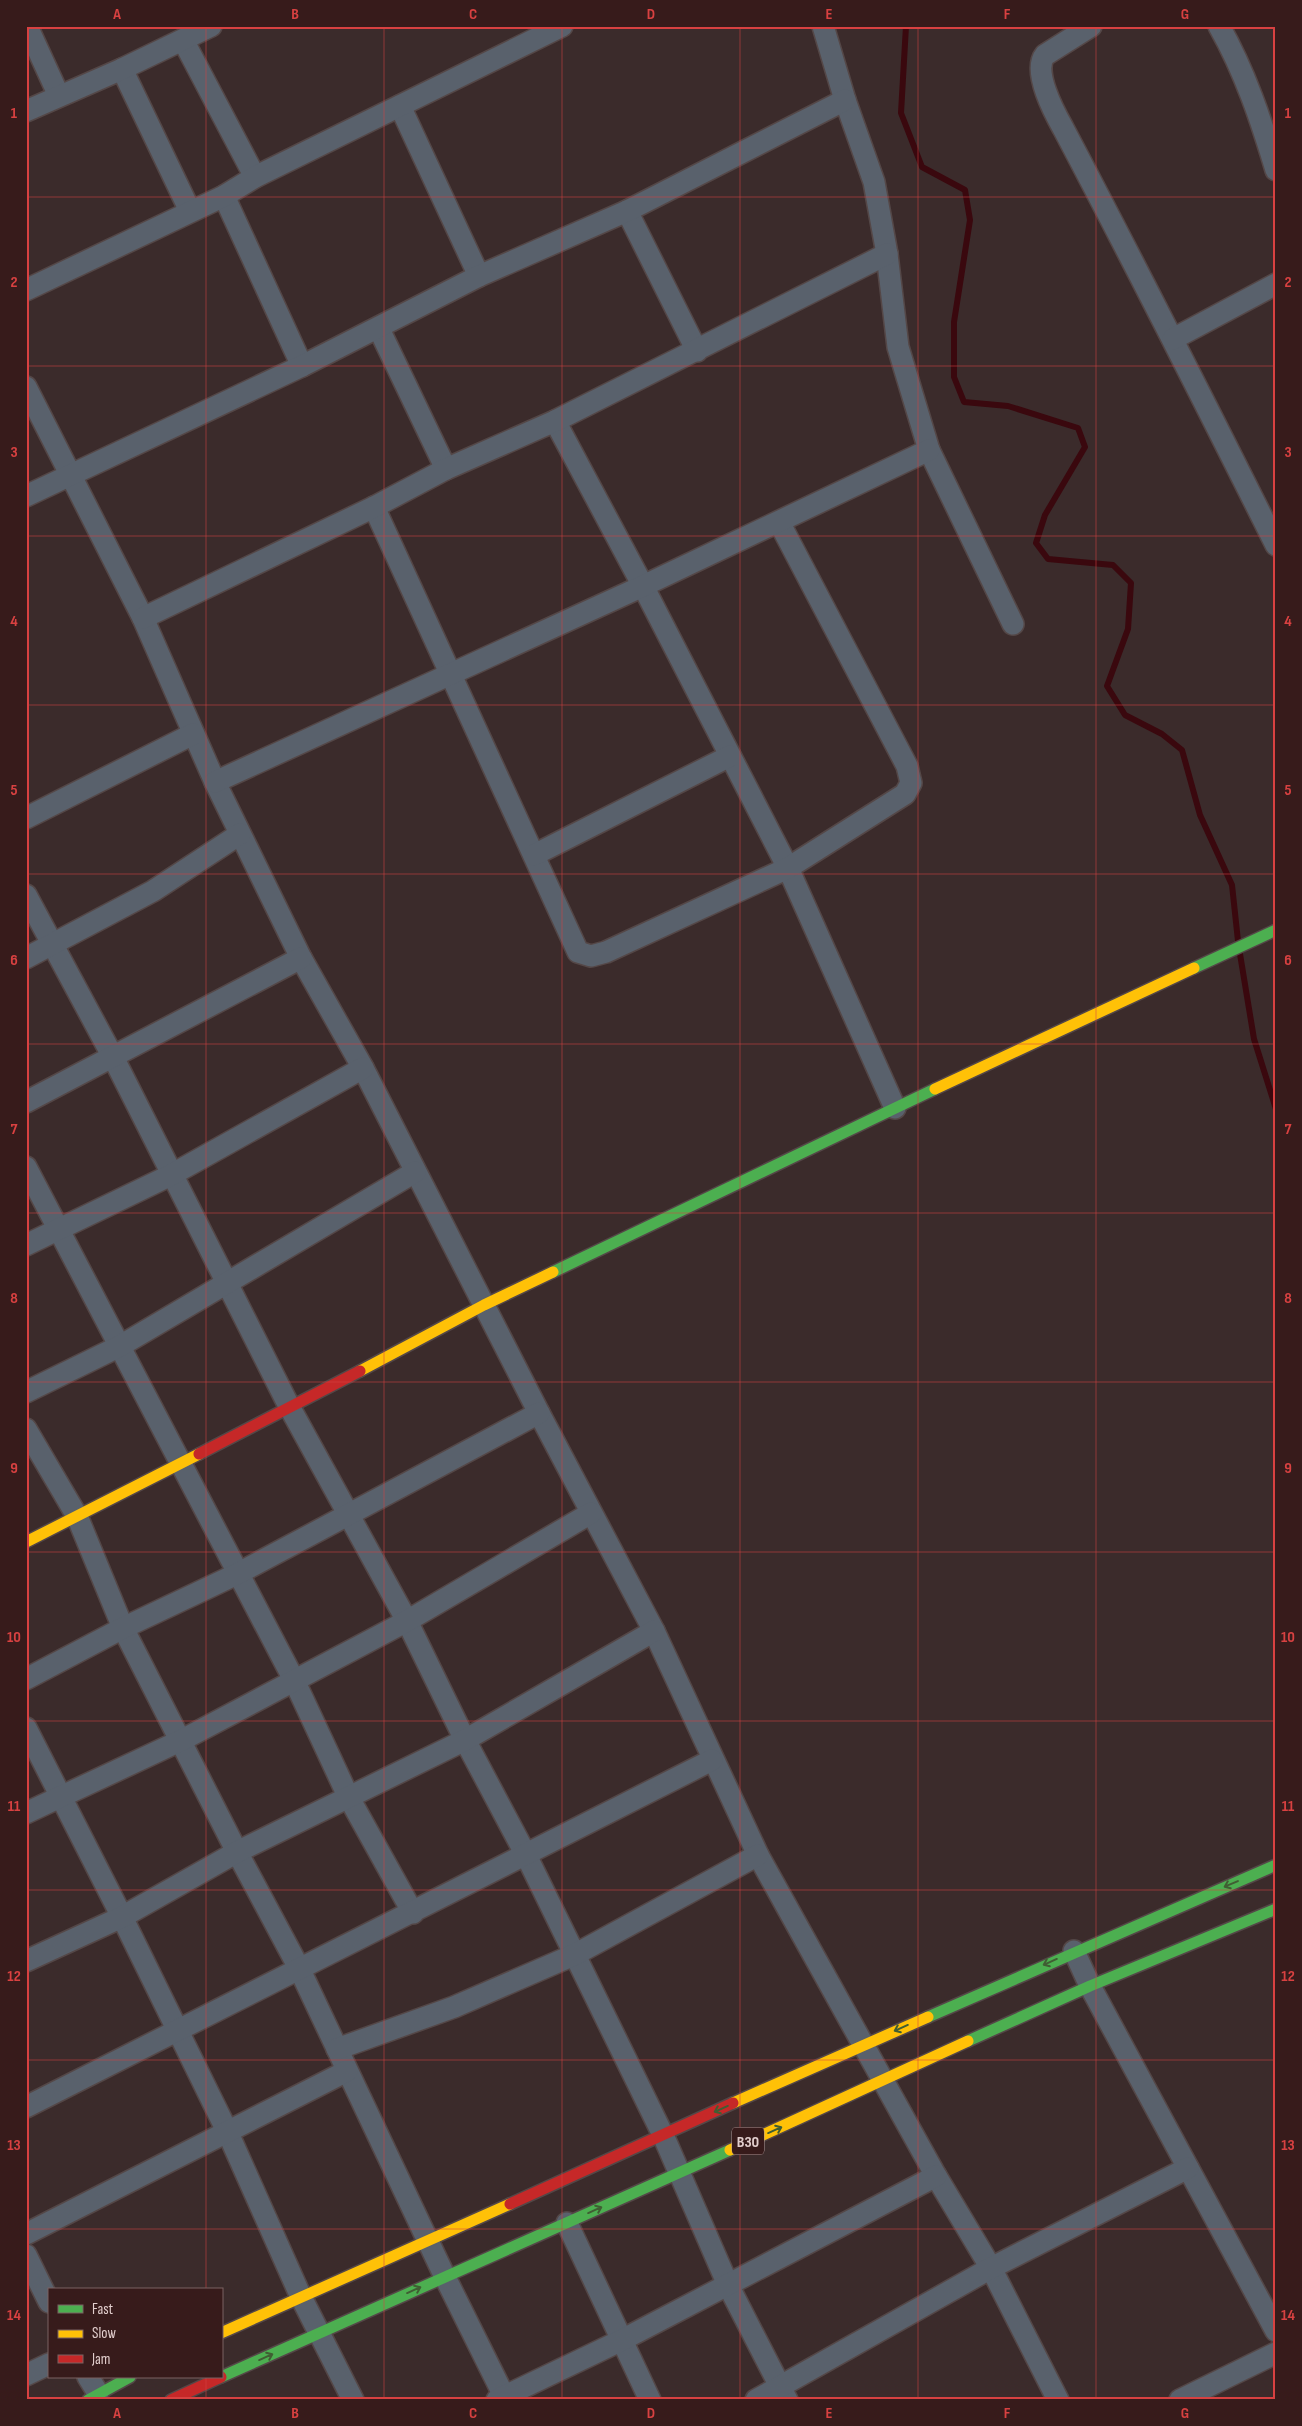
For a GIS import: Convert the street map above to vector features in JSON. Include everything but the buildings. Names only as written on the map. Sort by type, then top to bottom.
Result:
[{"type":"main road","points":[[26,1542],[290,1408],[484,1305],[895,1108],[1276,930]]},
{"type":"main road","name":"B30","points":[[222,2333],[1074,1951],[1276,1864]]},
{"type":"main road","name":"B30","points":[[222,2377],[883,2081],[911,2066],[1090,1986],[1276,1909]]},
{"type":"main road","points":[[91,2390],[127,2378]]},
{"type":"main road","name":"B30","points":[[171,2400],[219,2378]]},
{"type":"street","points":[[27,26],[59,96]]},
{"type":"street","points":[[26,111],[122,69],[211,26]]},
{"type":"street","points":[[823,26],[845,100],[874,182],[887,254],[898,347],[929,450],[1012,624]]},
{"type":"street","points":[[1091,26],[1045,55],[1040,60],[1040,74],[1057,116],[1173,338],[1276,546]]},
{"type":"street","points":[[1219,26],[1234,52],[1255,102],[1276,170]]},
{"type":"street","points":[[26,290],[224,196],[255,177],[400,106],[551,28]]},
{"type":"street","points":[[183,40],[255,177]]},
{"type":"street","points":[[122,69],[190,211]]},
{"type":"street","points":[[26,496],[379,329],[479,276],[628,211],[845,100]]},
{"type":"street","points":[[400,106],[479,276]]},
{"type":"street","points":[[224,196],[302,366]]},
{"type":"street","points":[[628,211],[697,350]]},
{"type":"street","points":[[143,618],[374,508],[446,469],[555,421],[887,254]]},
{"type":"street","points":[[1173,338],[1276,284]]},
{"type":"street","points":[[379,329],[446,469]]},
{"type":"street","points":[[26,387],[143,618],[215,782],[301,958],[363,1068],[539,1413],[654,1631],[712,1760],[758,1855],[936,2176],[991,2268],[1058,2400]]},
{"type":"street","points":[[555,421],[643,586],[788,868],[895,1108]]},
{"type":"street","points":[[215,782],[643,586],[929,450]]},
{"type":"street","points":[[374,508],[578,952],[591,956],[606,952],[788,868],[905,794],[911,783],[907,766],[779,522]]},
{"type":"street","points":[[26,818],[193,734]]},
{"type":"street","points":[[534,855],[730,756]]},
{"type":"street","points":[[26,958],[153,891],[240,834]]},
{"type":"street","points":[[26,895],[113,1057],[171,1175],[228,1281],[290,1408],[407,1621],[465,1740],[526,1855],[663,2135],[728,2285],[784,2394]]},
{"type":"street","points":[[26,1102],[301,958]]},
{"type":"street","points":[[26,1245],[171,1175],[363,1068]]},
{"type":"street","points":[[26,1167],[294,1680],[348,1796],[413,1913]]},
{"type":"street","points":[[26,1392],[120,1346],[415,1172]]},
{"type":"street","points":[[26,1679],[124,1628],[237,1574],[539,1413]]},
{"type":"street","points":[[26,1429],[77,1516],[124,1628],[237,1852],[299,1968],[502,2398],[622,2340],[936,2176]]},
{"type":"street","points":[[26,1814],[182,1740],[407,1621],[592,1513]]},
{"type":"street","points":[[26,1961],[122,1917],[237,1852],[465,1740],[654,1631]]},
{"type":"street","points":[[26,1728],[122,1917],[176,2031],[228,2133],[301,2297],[353,2400]]},
{"type":"street","points":[[26,2107],[299,1968],[413,1913],[712,1760]]},
{"type":"street","points":[[337,2049],[454,2007],[576,1954],[758,1855]]},
{"type":"street","points":[[1074,1951],[1090,1986],[1276,2331]]},
{"type":"street","points":[[26,2234],[347,2071]]},
{"type":"street","points":[[756,2400],[784,2394],[991,2268],[1188,2168]]},
{"type":"street","points":[[566,2223],[650,2400]]},
{"type":"street","points":[[26,2255],[48,2300]]},
{"type":"street","points":[[1180,2400],[1276,2353]]},
{"type":"street","points":[[26,2375],[48,2364]]},
{"type":"waterway","points":[[906,26],[901,113],[922,167],[965,190],[970,220],[954,322],[954,377],[964,402],[1008,406],[1078,428],[1085,447],[1045,515],[1036,543],[1048,559],[1113,565],[1131,583],[1128,629],[1107,686],[1125,715],[1162,734],[1182,750],[1200,815],[1232,885],[1238,941]]},
{"type":"waterway","points":[[1240,954],[1254,1039],[1276,1109]]},
{"type":"traffic: fast","points":[[1194,968],[1276,930]]},
{"type":"traffic: fast","points":[[553,1272],[935,1089]]},
{"type":"traffic: fast","points":[[928,2017],[1276,1865]]},
{"type":"traffic: fast","points":[[968,2041],[1090,1986],[1276,1909]]},
{"type":"traffic: fast","points":[[222,2377],[730,2150]]},
{"type":"traffic: fast","points":[[88,2400],[128,2378]]},
{"type":"traffic: slow","points":[[935,1089],[1194,968]]},
{"type":"traffic: slow","points":[[360,1371],[484,1305],[553,1272]]},
{"type":"traffic: slow","points":[[26,1542],[199,1454]]},
{"type":"traffic: slow","points":[[733,2103],[928,2017]]},
{"type":"traffic: slow","points":[[730,2150],[968,2041]]},
{"type":"traffic: slow","points":[[222,2333],[510,2204]]},
{"type":"traffic: jam","points":[[199,1454],[360,1371]]},
{"type":"traffic: jam","points":[[510,2204],[733,2103]]},
{"type":"traffic: jam","points":[[171,2400],[219,2378]]}]
